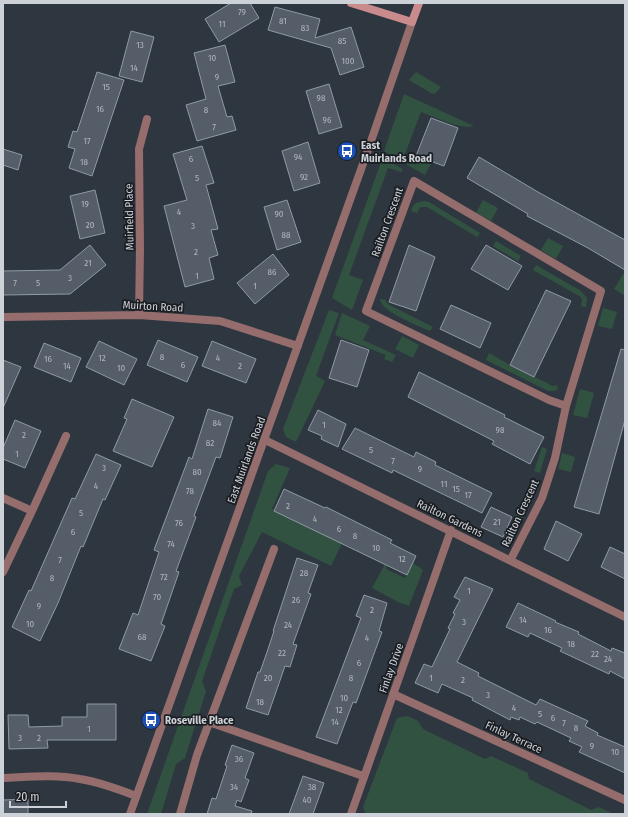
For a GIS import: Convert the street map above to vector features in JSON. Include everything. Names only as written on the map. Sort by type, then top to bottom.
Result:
[{"type":"main road","points":[[351,3],[412,22],[420,3]]},
{"type":"street","name":"East Muirlands Road","points":[[130,814],[372,140],[412,22]]},
{"type":"street","name":"Muirfield Place","points":[[139,315],[139,150],[147,119]]},
{"type":"street","name":"Railton Crescent","points":[[510,559],[542,498],[555,458],[566,406],[601,291],[414,181],[366,311],[549,400],[566,406]]},
{"type":"street","name":"Muirton Road","points":[[3,317],[139,315],[220,321],[298,346]]},
{"type":"street","points":[[3,572],[66,436]]},
{"type":"street","name":"Railton Gardens","points":[[265,440],[625,616]]},
{"type":"street","points":[[3,498],[32,511]]},
{"type":"street","name":"Finlay Drive","points":[[351,814],[363,776],[451,530]]},
{"type":"street","points":[[180,814],[197,755],[274,549]]},
{"type":"street","name":"Finlay Terrace","points":[[393,694],[625,800]]},
{"type":"street","points":[[209,722],[363,776]]},
{"type":"street","points":[[3,778],[79,778],[136,796]]},
{"type":"green space","points":[[416,72],[441,87],[435,94],[409,80]]},
{"type":"green space","points":[[404,94],[474,126],[468,127],[455,125],[421,112],[402,162],[384,151]]},
{"type":"green space","points":[[410,155],[431,164],[425,175],[407,165]]},
{"type":"green space","points":[[381,162],[388,164],[390,162],[403,169],[401,172],[388,168],[349,275],[363,280],[352,310],[332,298]]},
{"type":"green space","points":[[483,200],[498,208],[491,221],[476,213]]},
{"type":"green space","points":[[424,201],[429,202],[480,233],[477,237],[427,207],[420,207],[417,213],[411,211],[415,204]]},
{"type":"green space","points":[[548,238],[563,246],[556,259],[541,250]]},
{"type":"green space","points":[[496,241],[521,256],[518,261],[493,246]]},
{"type":"green space","points":[[536,265],[581,291],[587,298],[586,307],[581,306],[581,297],[533,270]]},
{"type":"green space","points":[[625,271],[625,293],[624,295],[614,289]]},
{"type":"green space","points":[[380,299],[386,300],[388,304],[433,327],[430,331],[393,314],[382,304]]},
{"type":"green space","points":[[603,308],[617,312],[612,329],[598,326]]},
{"type":"green space","points":[[329,310],[339,313],[316,376],[325,381],[296,442],[286,437],[283,429]]},
{"type":"green space","points":[[342,313],[370,326],[363,340],[396,355],[392,362],[384,359],[386,355],[335,335]]},
{"type":"green space","points":[[402,336],[419,345],[413,358],[395,349]]},
{"type":"green space","points":[[489,353],[552,386],[557,385],[558,390],[548,391],[486,360]]},
{"type":"green space","points":[[580,389],[594,393],[587,418],[573,415]]},
{"type":"green space","points":[[542,447],[547,449],[540,473],[534,471]]},
{"type":"green space","points":[[562,453],[575,457],[571,472],[558,469]]},
{"type":"green space","points":[[276,464],[290,468],[272,509],[333,540],[334,537],[343,541],[331,566],[262,532],[239,576],[242,585],[234,589],[202,681],[206,691],[185,758],[176,764],[161,814],[147,814],[268,471]]},
{"type":"green space","points":[[524,499],[530,502],[511,541],[504,538]]},
{"type":"green space","points":[[413,563],[423,570],[409,606],[398,602],[372,588],[385,564],[387,565],[386,569],[405,578]]},
{"type":"green space","points":[[408,716],[418,721],[423,729],[485,759],[491,756],[528,773],[529,779],[591,810],[599,807],[614,814],[366,814],[363,807],[397,718]]},
{"type":"building","points":[[231,3],[250,3],[259,18],[219,42],[205,19]]},
{"type":"building","points":[[275,7],[320,19],[315,38],[351,27],[364,67],[340,75],[331,48],[268,30]]},
{"type":"building","points":[[131,31],[154,37],[142,82],[119,76]]},
{"type":"building","points":[[225,45],[235,82],[218,86],[227,117],[232,116],[236,130],[197,141],[186,105],[206,99],[194,53]]},
{"type":"building","points":[[97,72],[124,80],[92,176],[69,168],[75,149],[68,147],[73,131],[77,132]]},
{"type":"building","points":[[329,84],[342,127],[319,134],[306,91]]},
{"type":"building","points":[[431,118],[458,128],[444,166],[416,156]]},
{"type":"building","points":[[308,142],[320,183],[294,191],[282,151]]},
{"type":"building","points":[[202,146],[214,183],[206,185],[218,229],[211,230],[218,255],[209,258],[214,279],[185,287],[164,206],[187,200],[173,154]]},
{"type":"building","points":[[3,149],[22,155],[18,170],[3,165]]},
{"type":"building","points":[[479,157],[538,192],[625,240],[625,270],[588,248],[527,216],[528,214],[467,178]]},
{"type":"building","points":[[95,190],[105,233],[80,239],[70,196]]},
{"type":"building","points":[[287,200],[301,242],[277,250],[264,207]]},
{"type":"building","points":[[90,245],[106,265],[70,294],[3,295],[3,271],[60,270]]},
{"type":"building","points":[[409,245],[435,257],[416,311],[389,302]]},
{"type":"building","points":[[486,245],[522,266],[508,290],[471,269]]},
{"type":"building","points":[[273,254],[289,275],[255,304],[237,283]]},
{"type":"building","points":[[546,290],[571,301],[534,377],[510,365]]},
{"type":"building","points":[[451,305],[491,323],[480,348],[440,329]]},
{"type":"building","points":[[158,340],[198,357],[187,382],[147,365]]},
{"type":"building","points":[[341,340],[369,350],[357,387],[329,378]]},
{"type":"building","points":[[99,341],[137,359],[124,385],[86,367]]},
{"type":"building","points":[[212,341],[256,359],[246,383],[202,366]]},
{"type":"building","points":[[44,343],[81,358],[71,382],[34,367]]},
{"type":"building","points":[[621,349],[625,350],[625,420],[599,514],[574,507]]},
{"type":"building","points":[[3,360],[21,367],[3,408]]},
{"type":"building","points":[[419,372],[505,415],[504,417],[544,437],[530,464],[492,444],[494,441],[408,397]]},
{"type":"building","points":[[132,399],[174,417],[152,467],[113,451],[127,419],[124,418]]},
{"type":"building","points":[[208,409],[233,417],[220,458],[216,457],[194,516],[196,517],[176,571],[179,572],[161,624],[165,626],[151,661],[119,649],[133,613],[138,615],[159,552],[154,550],[189,457],[192,459]]},
{"type":"building","points":[[318,410],[346,424],[338,447],[321,439],[322,436],[308,430]]},
{"type":"building","points":[[15,420],[41,431],[25,468],[3,459],[3,448]]},
{"type":"building","points":[[355,428],[414,457],[416,452],[436,462],[435,465],[492,493],[482,513],[393,470],[392,473],[342,449]]},
{"type":"building","points":[[96,454],[121,465],[105,500],[103,499],[83,547],[81,546],[58,603],[40,641],[12,627],[29,590],[31,591],[72,498],[75,499]]},
{"type":"building","points":[[284,489],[325,508],[326,507],[392,540],[390,543],[416,556],[407,575],[274,511]]},
{"type":"building","points":[[491,507],[512,517],[503,537],[481,527]]},
{"type":"building","points":[[556,521],[582,534],[568,561],[544,549]]},
{"type":"building","points":[[610,547],[625,554],[625,579],[601,567]]},
{"type":"building","points":[[297,558],[318,565],[308,593],[311,594],[293,644],[297,645],[290,667],[285,666],[268,715],[246,708],[258,672],[260,672],[267,652]]},
{"type":"building","points":[[465,577],[493,589],[457,662],[479,673],[478,676],[536,705],[540,699],[588,721],[585,726],[598,733],[597,735],[625,747],[625,773],[579,752],[582,747],[569,741],[571,738],[537,722],[535,724],[520,717],[519,720],[511,717],[510,720],[472,700],[473,698],[442,684],[438,693],[415,683],[424,664],[432,667],[450,629],[448,628],[455,614],[453,613],[460,600],[454,597]]},
{"type":"building","points":[[364,595],[387,603],[379,631],[382,632],[356,703],[353,702],[337,744],[316,737],[361,618],[356,616]]},
{"type":"building","points":[[518,603],[556,621],[555,622],[579,632],[578,634],[611,651],[612,648],[625,653],[625,679],[610,671],[609,674],[560,651],[562,648],[530,633],[528,637],[506,627]]},
{"type":"building","points":[[87,704],[116,704],[116,740],[47,740],[48,748],[9,749],[8,715],[28,715],[29,727],[62,726],[62,717],[87,717]]},
{"type":"building","points":[[232,745],[254,753],[245,778],[249,780],[241,802],[237,800],[235,806],[252,811],[251,814],[207,814],[212,798],[216,799]]},
{"type":"building","points":[[303,776],[324,783],[313,814],[289,814]]},
{"type":"building","points":[[28,799],[28,814],[3,814],[3,800]]},
{"type":"place","name":"East Muirlands Road","points":[[347,151]]},
{"type":"place","name":"Roseville Place","points":[[151,720]]}]
